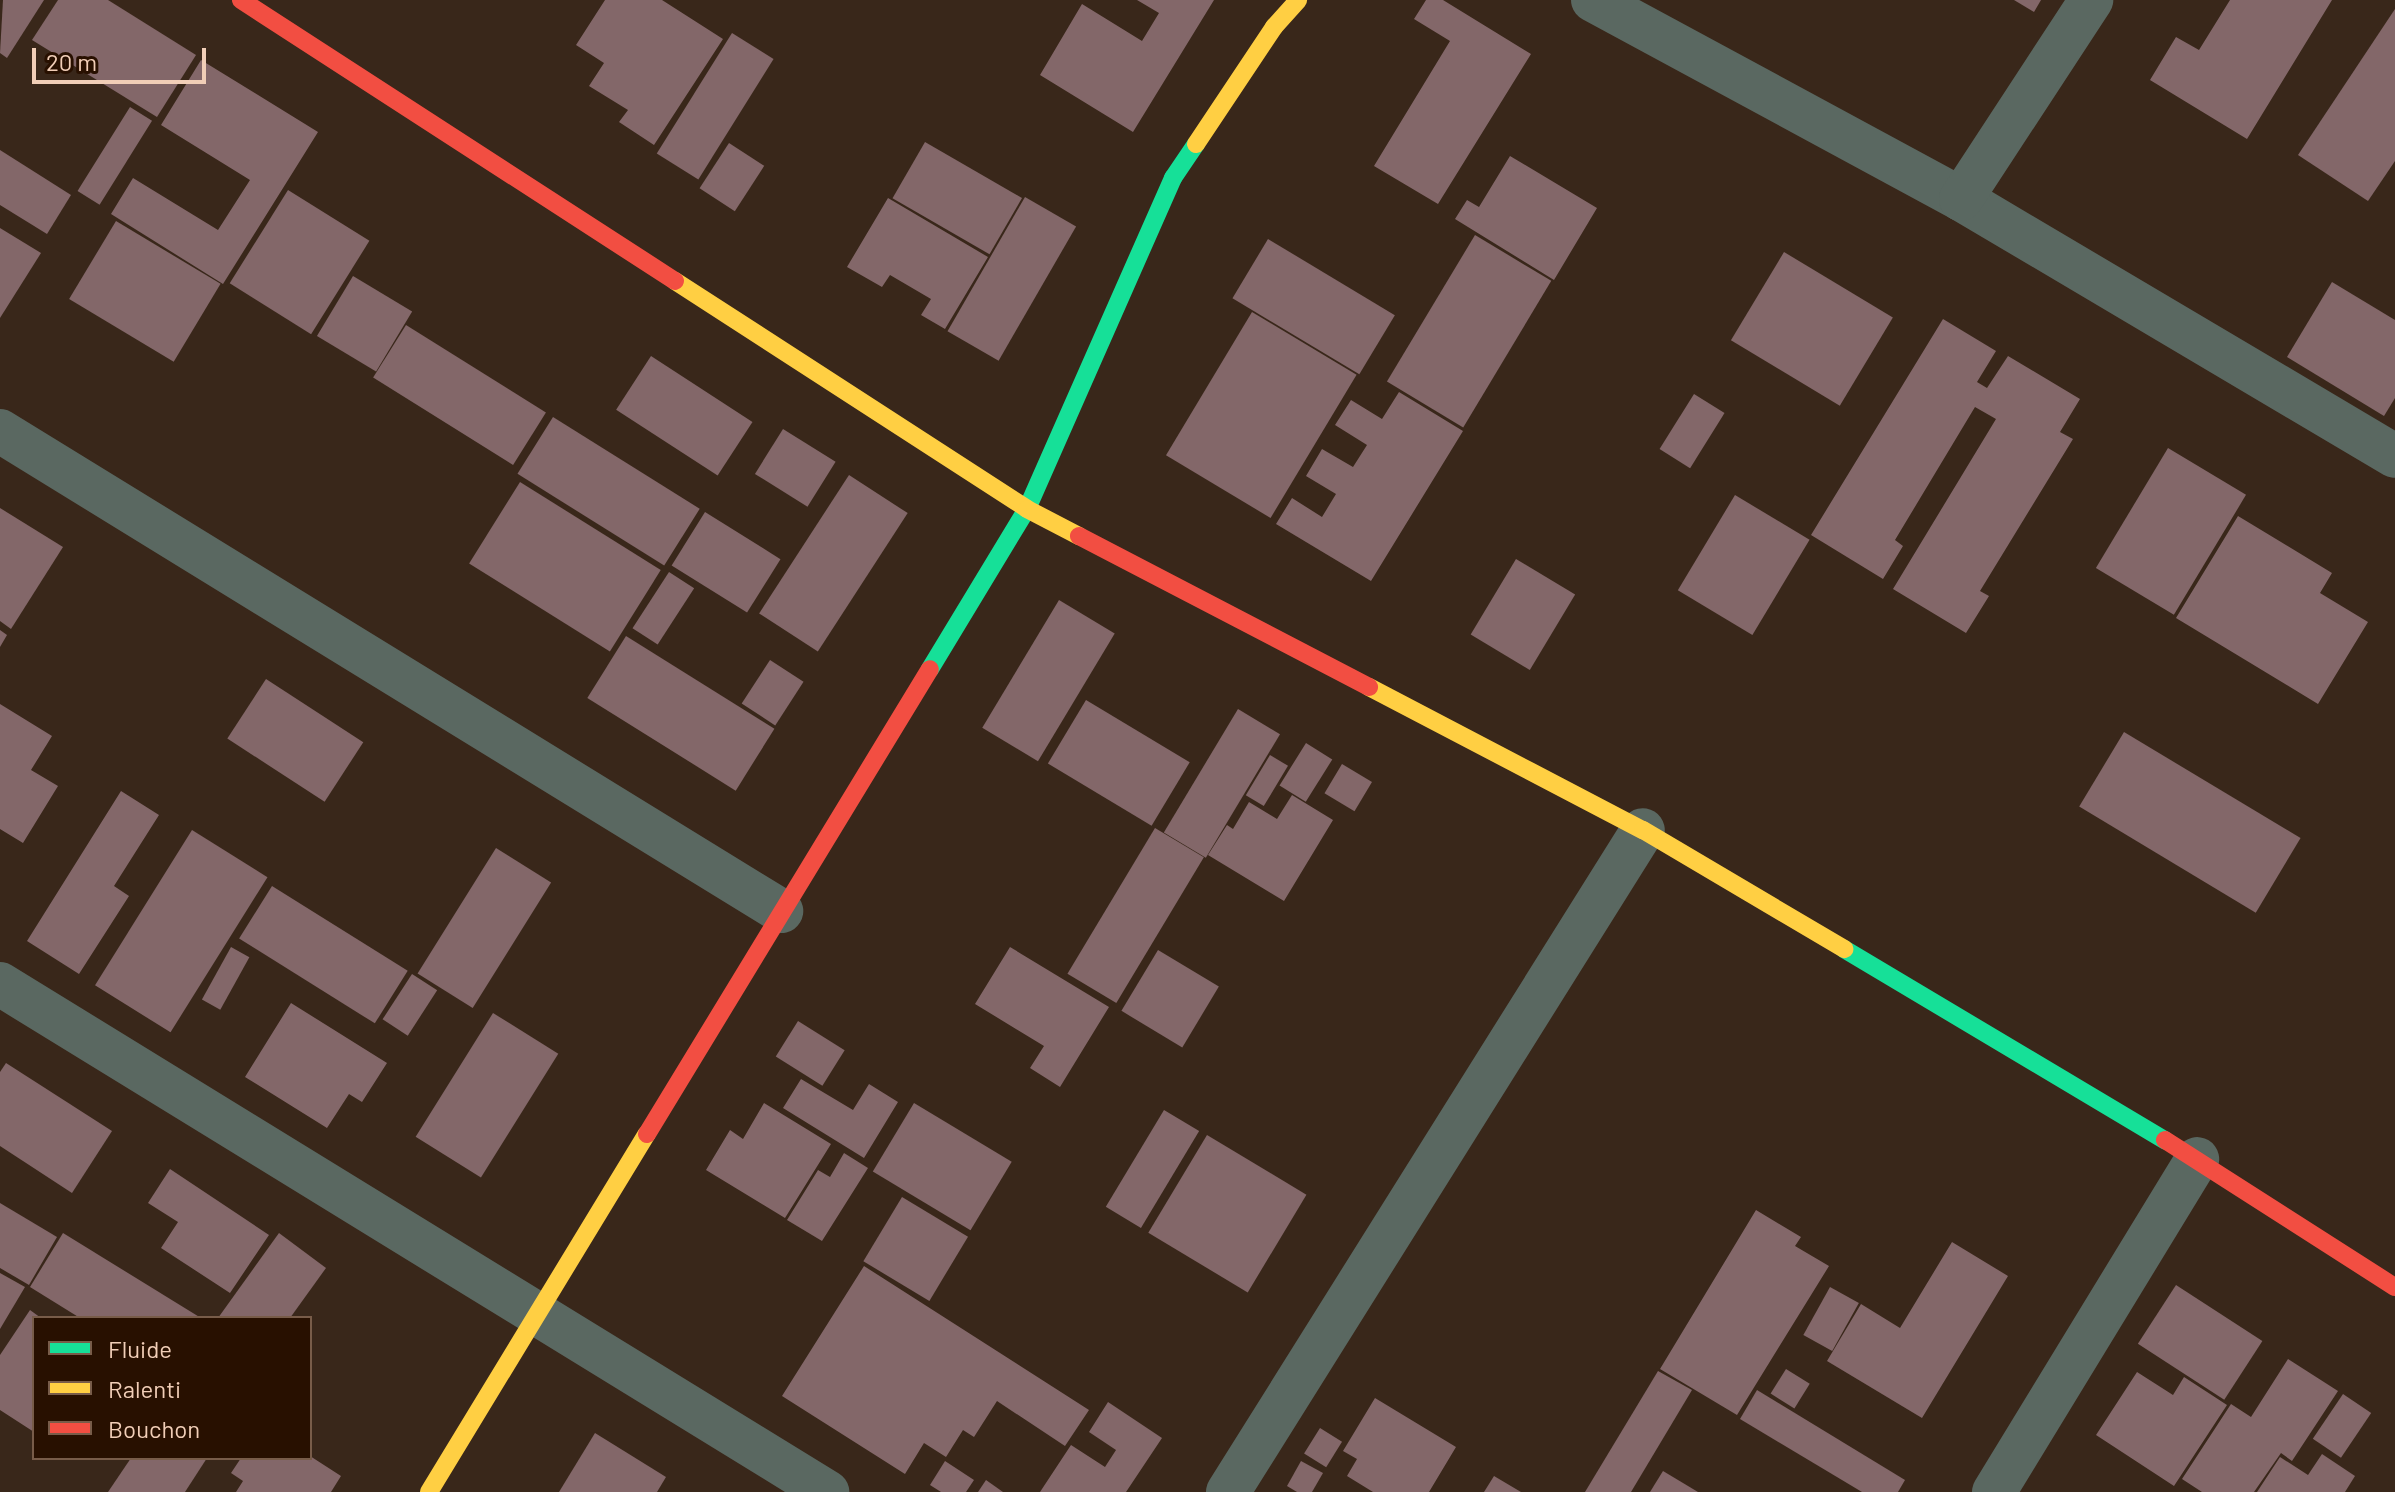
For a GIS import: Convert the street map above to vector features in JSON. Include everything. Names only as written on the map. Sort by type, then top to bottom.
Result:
[{"type":"street","points":[[241,0],[1027,509],[1643,830],[2197,1159],[2395,1287]]},
{"type":"street","points":[[429,1492],[1027,509],[1173,178],[1274,27],[1298,0]]},
{"type":"street","points":[[1593,0],[1961,199],[2395,456]]},
{"type":"street","points":[[1961,199],[2091,0]]},
{"type":"street","points":[[0,431],[781,911]]},
{"type":"street","points":[[1228,1492],[1643,830]]},
{"type":"street","points":[[0,984],[827,1492]]},
{"type":"street","points":[[1994,1492],[2197,1159]]},
{"type":"building","points":[[3,0],[44,0],[7,58],[0,53]]},
{"type":"building","points":[[58,0],[108,0],[196,55],[157,117],[32,40]]},
{"type":"building","points":[[605,0],[662,0],[723,39],[654,145],[619,122],[628,110],[589,86],[604,63],[576,45]]},
{"type":"building","points":[[1137,0],[1214,0],[1133,132],[1040,75],[1082,4],[1142,41],[1159,13]]},
{"type":"building","points":[[1426,0],[1443,0],[1531,54],[1438,204],[1374,166],[1450,41],[1414,19]]},
{"type":"building","points":[[2014,0],[2041,0],[2034,12]]},
{"type":"building","points":[[2230,0],[2332,0],[2247,139],[2150,80],[2176,37],[2199,50]]},
{"type":"building","points":[[2395,9],[2395,161],[2368,201],[2298,155]]},
{"type":"building","points":[[732,33],[774,59],[698,179],[657,153]]},
{"type":"building","points":[[201,60],[318,132],[223,284],[111,214],[133,178],[218,230],[250,180],[161,125]]},
{"type":"building","points":[[130,107],[152,121],[100,205],[78,191]]},
{"type":"building","points":[[925,142],[1022,198],[989,254],[892,198]]},
{"type":"building","points":[[729,143],[764,166],[735,211],[700,188]]},
{"type":"building","points":[[0,150],[71,195],[47,234],[0,205]]},
{"type":"building","points":[[1510,156],[1597,208],[1554,280],[1455,219],[1467,200],[1479,207]]},
{"type":"building","points":[[288,190],[369,241],[311,334],[230,283]]},
{"type":"building","points":[[1025,197],[1076,226],[999,361],[948,331]]},
{"type":"building","points":[[888,198],[988,257],[945,329],[921,315],[931,299],[890,275],[882,287],[847,267]]},
{"type":"building","points":[[116,221],[221,284],[174,362],[69,299]]},
{"type":"building","points":[[0,228],[41,253],[0,318]]},
{"type":"building","points":[[1475,235],[1551,281],[1463,427],[1387,382]]},
{"type":"building","points":[[1268,239],[1395,315],[1359,374],[1232,298]]},
{"type":"building","points":[[1784,252],[1893,317],[1840,406],[1731,340]]},
{"type":"building","points":[[353,276],[412,312],[376,372],[317,336]]},
{"type":"building","points":[[2332,282],[2395,320],[2395,398],[2384,416],[2287,357]]},
{"type":"building","points":[[1252,312],[1357,375],[1271,518],[1166,455]]},
{"type":"building","points":[[1943,319],[1996,351],[1977,382],[1987,388],[2008,356],[2080,399],[2060,432],[2073,439],[1980,591],[1989,596],[1966,633],[1893,589],[1996,419],[1975,407],[1895,540],[1903,546],[1883,579],[1811,535]]},
{"type":"building","points":[[406,325],[546,412],[513,465],[373,378]]},
{"type":"building","points":[[651,356],[752,422],[718,476],[616,410]]},
{"type":"building","points":[[1399,392],[1463,431],[1371,581],[1276,524],[1292,498],[1322,517],[1336,494],[1306,476],[1322,449],[1353,467],[1367,445],[1335,425],[1351,400],[1382,419]]},
{"type":"building","points":[[1694,394],[1725,413],[1690,468],[1660,449]]},
{"type":"building","points":[[553,417],[700,509],[664,565],[517,474]]},
{"type":"building","points":[[783,429],[836,462],[807,507],[755,474]]},
{"type":"building","points":[[2168,448],[2246,495],[2174,615],[2096,568]]},
{"type":"building","points":[[849,475],[908,513],[818,652],[759,613]]},
{"type":"building","points":[[520,482],[661,570],[610,651],[469,563]]},
{"type":"building","points":[[1735,495],[1810,540],[1752,635],[1678,590]]},
{"type":"building","points":[[0,508],[63,547],[11,629],[0,621]]},
{"type":"building","points":[[705,512],[780,559],[747,613],[672,565]]},
{"type":"building","points":[[2238,516],[2332,573],[2320,593],[2368,622],[2318,704],[2176,618]]},
{"type":"building","points":[[1516,559],[1575,595],[1530,670],[1471,634]]},
{"type":"building","points":[[669,572],[694,588],[658,645],[633,628]]},
{"type":"building","points":[[1059,600],[1115,633],[1038,761],[982,728]]},
{"type":"building","points":[[0,630],[7,635],[0,647]]},
{"type":"building","points":[[626,636],[774,729],[736,791],[587,698]]},
{"type":"building","points":[[770,660],[804,682],[775,725],[742,704]]},
{"type":"building","points":[[266,679],[363,742],[325,802],[227,739]]},
{"type":"building","points":[[1086,700],[1190,762],[1152,826],[1048,763]]},
{"type":"building","points":[[0,704],[52,736],[31,770],[58,786],[23,843],[0,829]]},
{"type":"building","points":[[1238,709],[1280,734],[1206,858],[1164,832]]},
{"type":"building","points":[[2124,732],[2301,838],[2256,913],[2079,807]]},
{"type":"building","points":[[1306,743],[1332,759],[1306,802],[1280,785]]},
{"type":"building","points":[[1270,755],[1288,766],[1264,806],[1246,795]]},
{"type":"building","points":[[1342,764],[1372,782],[1354,811],[1324,793]]},
{"type":"building","points":[[121,791],[159,815],[114,886],[129,896],[79,974],[27,941]]},
{"type":"building","points":[[1292,795],[1333,820],[1284,901],[1208,855],[1227,825],[1233,829],[1249,802],[1277,819]]},
{"type":"building","points":[[1155,828],[1204,857],[1116,1003],[1067,974]]},
{"type":"building","points":[[192,830],[267,877],[171,1032],[95,985]]},
{"type":"building","points":[[496,848],[551,882],[473,1008],[418,974]]},
{"type":"building","points":[[272,886],[408,971],[375,1023],[239,939]]},
{"type":"building","points":[[231,947],[249,957],[220,1010],[202,999]]},
{"type":"building","points":[[1010,947],[1109,1007],[1060,1087],[1030,1068],[1044,1046],[975,1004]]},
{"type":"building","points":[[1158,950],[1219,987],[1182,1047],[1121,1011]]},
{"type":"building","points":[[412,974],[437,990],[408,1036],[383,1019]]},
{"type":"building","points":[[291,1003],[387,1063],[362,1102],[349,1094],[327,1128],[245,1077]]},
{"type":"building","points":[[493,1013],[558,1054],[481,1178],[416,1137]]},
{"type":"building","points":[[798,1021],[845,1050],[822,1086],[776,1057]]},
{"type":"building","points":[[6,1063],[112,1131],[72,1193],[0,1146],[0,1072]]},
{"type":"building","points":[[801,1079],[853,1110],[869,1084],[898,1102],[864,1158],[783,1108]]},
{"type":"building","points":[[764,1103],[831,1144],[785,1218],[706,1170],[730,1130],[743,1139]]},
{"type":"building","points":[[914,1103],[1012,1162],[971,1230],[873,1172]]},
{"type":"building","points":[[1164,1110],[1199,1131],[1141,1228],[1106,1207]]},
{"type":"building","points":[[1207,1135],[1306,1195],[1248,1292],[1148,1233]]},
{"type":"building","points":[[844,1153],[868,1168],[822,1241],[787,1220],[818,1170],[830,1177]]},
{"type":"building","points":[[170,1169],[269,1235],[230,1293],[161,1248],[178,1222],[148,1203]]},
{"type":"building","points":[[902,1197],[968,1237],[929,1301],[863,1261]]},
{"type":"building","points":[[0,1203],[57,1237],[29,1285],[0,1268]]},
{"type":"building","points":[[1756,1210],[1801,1237],[1795,1246],[1829,1266],[1737,1415],[1660,1369]]},
{"type":"building","points":[[63,1233],[198,1316],[77,1316],[30,1287]]},
{"type":"building","points":[[279,1233],[326,1268],[291,1316],[219,1316]]},
{"type":"building","points":[[1952,1242],[2008,1276],[1922,1418],[1827,1361],[1861,1304],[1900,1328]]},
{"type":"building","points":[[864,1266],[1089,1410],[1065,1446],[997,1401],[974,1437],[963,1430],[946,1457],[924,1443],[905,1474],[782,1396]]},
{"type":"building","points":[[0,1273],[25,1287],[0,1329]]},
{"type":"building","points":[[2176,1285],[2262,1341],[2224,1400],[2138,1344]]},
{"type":"building","points":[[1830,1287],[1859,1303],[1832,1351],[1803,1335]]},
{"type":"building","points":[[30,1310],[38,1316],[32,1316],[32,1431],[0,1410],[0,1355]]},
{"type":"building","points":[[2288,1359],[2338,1391],[2292,1461],[2281,1453],[2254,1492],[2202,1492],[2182,1479],[2231,1404],[2251,1417]]},
{"type":"building","points":[[1786,1369],[1810,1384],[1794,1408],[1771,1394]]},
{"type":"building","points":[[1658,1371],[1692,1390],[1631,1492],[1585,1492]]},
{"type":"building","points":[[2137,1372],[2173,1395],[2184,1377],[2227,1405],[2174,1486],[2096,1435]]},
{"type":"building","points":[[1757,1390],[1905,1480],[1898,1492],[1862,1492],[1740,1419]]},
{"type":"building","points":[[2343,1394],[2371,1413],[2341,1458],[2313,1439]]},
{"type":"building","points":[[1375,1398],[1456,1447],[1429,1492],[1373,1492],[1347,1476],[1357,1459],[1343,1451]]},
{"type":"building","points":[[1108,1402],[1162,1438],[1126,1492],[1040,1492],[1071,1445],[1105,1467],[1116,1450],[1089,1432]]},
{"type":"building","points":[[1320,1428],[1342,1442],[1326,1467],[1304,1453]]},
{"type":"building","points":[[595,1433],[666,1477],[657,1492],[559,1492]]},
{"type":"building","points":[[2322,1454],[2355,1476],[2345,1492],[2257,1492],[2280,1457],[2308,1475]]},
{"type":"building","points":[[312,1457],[341,1476],[331,1492],[236,1492],[243,1481],[231,1473],[240,1460],[312,1460]]},
{"type":"building","points":[[130,1460],[206,1460],[185,1492],[108,1492]]},
{"type":"building","points":[[945,1461],[974,1480],[966,1492],[941,1492],[930,1485]]},
{"type":"building","points":[[1301,1461],[1323,1473],[1312,1492],[1297,1492],[1287,1486]]},
{"type":"building","points":[[1663,1471],[1698,1492],[1650,1492]]},
{"type":"building","points":[[1494,1476],[1521,1492],[1484,1492]]},
{"type":"building","points":[[986,1480],[1003,1492],[978,1492]]},
{"type":"traffic: fast","points":[[930,669],[1027,509],[1173,178],[1196,144]]},
{"type":"traffic: fast","points":[[1844,949],[2165,1140]]},
{"type":"traffic: slow","points":[[1196,144],[1274,27],[1298,0]]},
{"type":"traffic: slow","points":[[675,281],[1027,509],[1079,536]]},
{"type":"traffic: slow","points":[[1369,687],[1643,830],[1844,949]]},
{"type":"traffic: slow","points":[[429,1492],[647,1134]]},
{"type":"traffic: jam","points":[[241,0],[675,281]]},
{"type":"traffic: jam","points":[[1079,536],[1369,687]]},
{"type":"traffic: jam","points":[[647,1134],[930,669]]},
{"type":"traffic: jam","points":[[2165,1140],[2395,1287]]}]
